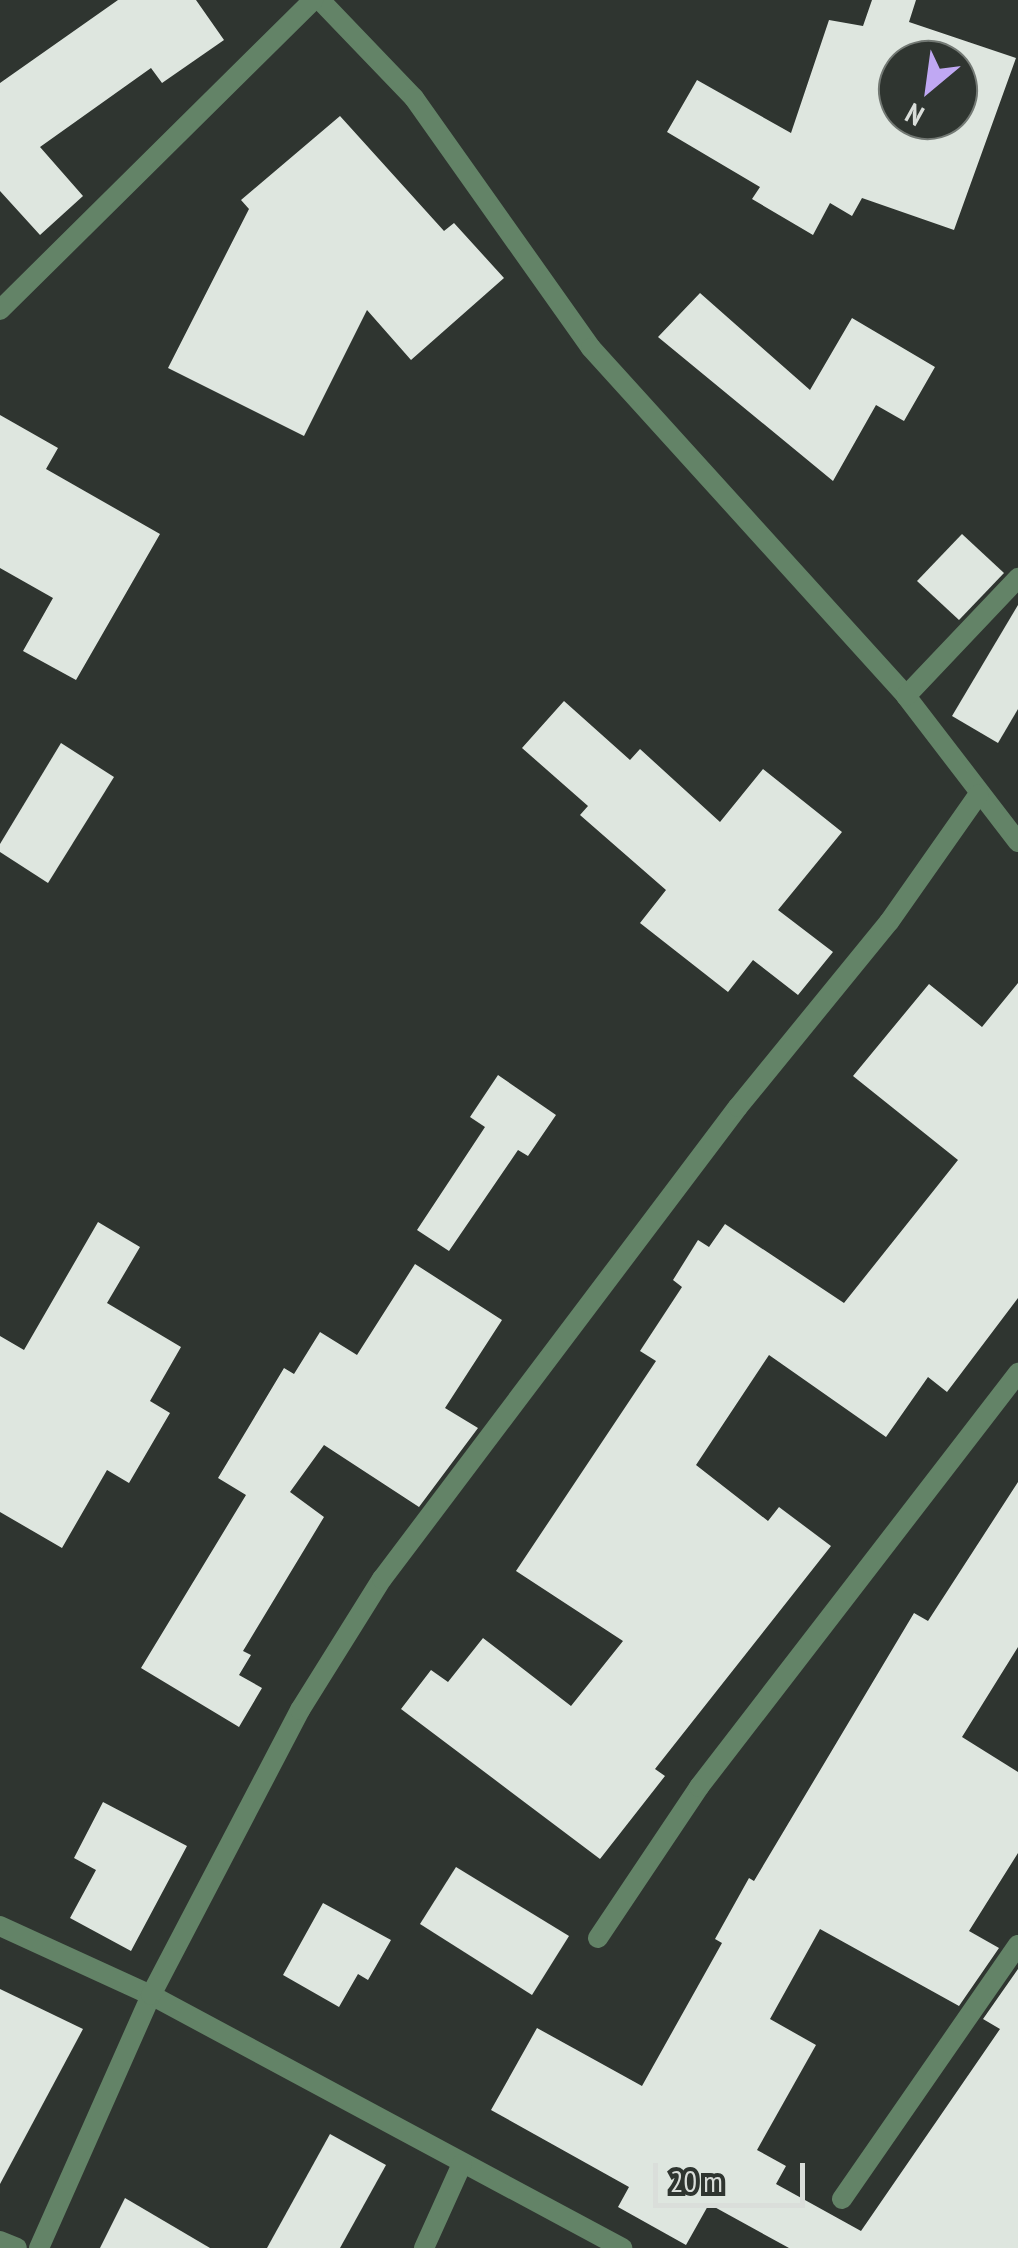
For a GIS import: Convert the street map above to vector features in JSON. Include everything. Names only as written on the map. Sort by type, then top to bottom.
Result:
[{"type":"street","points":[[0,310],[316,0],[414,98],[591,348],[906,696],[1018,842]]},
{"type":"street","points":[[906,696],[1018,578]]},
{"type":"street","points":[[39,2248],[152,1995],[300,1710],[382,1580],[738,1107],[889,922],[979,794]]},
{"type":"street","points":[[598,1938],[700,1787],[1018,1373]]},
{"type":"street","points":[[0,1926],[152,1995],[622,2248]]},
{"type":"street","points":[[842,2199],[1018,1945]]},
{"type":"street","points":[[424,2248],[462,2164]]},
{"type":"street","points":[[0,2240],[17,2248]]},
{"type":"building","points":[[118,0],[196,0],[224,40],[162,83],[151,68],[40,147],[83,196],[40,235],[0,191],[0,83]]},
{"type":"building","points":[[872,0],[916,0],[909,22],[962,40],[878,40],[878,140],[978,140],[978,45],[1016,58],[954,230],[862,198],[852,216],[830,203],[813,235],[752,199],[760,187],[667,132],[697,80],[791,133],[829,20],[863,26]]},
{"type":"building","points":[[340,116],[444,231],[454,223],[504,278],[411,360],[367,310],[304,436],[168,368],[249,209],[241,200]]},
{"type":"building","points":[[700,293],[810,390],[852,318],[935,367],[904,421],[876,405],[833,481],[658,337]]},
{"type":"building","points":[[0,415],[58,448],[46,469],[160,534],[76,680],[23,651],[53,598],[0,568]]},
{"type":"building","points":[[962,534],[1004,573],[959,620],[917,581]]},
{"type":"building","points":[[1018,605],[1018,709],[998,743],[952,716]]},
{"type":"building","points":[[564,701],[630,760],[640,749],[720,822],[763,769],[842,832],[778,910],[833,952],[798,995],[753,960],[728,992],[640,923],[666,890],[580,815],[588,806],[522,748]]},
{"type":"building","points":[[61,743],[114,777],[48,883],[0,852],[0,844]]},
{"type":"building","points":[[1018,983],[1018,1298],[947,1392],[928,1377],[886,1437],[769,1355],[696,1465],[768,1521],[779,1507],[831,1546],[655,1769],[665,1776],[600,1859],[401,1709],[431,1670],[448,1682],[483,1638],[571,1706],[623,1641],[516,1571],[656,1361],[640,1351],[682,1287],[673,1280],[698,1240],[709,1247],[725,1224],[844,1303],[958,1160],[853,1076],[929,984],[982,1027]]},
{"type":"building","points":[[498,1075],[556,1115],[528,1156],[518,1150],[449,1251],[417,1230],[485,1127],[470,1117]]},
{"type":"building","points":[[98,1222],[140,1247],[107,1303],[181,1347],[150,1401],[170,1413],[129,1483],[107,1470],[62,1548],[0,1512],[0,1336],[24,1350]]},
{"type":"building","points":[[415,1264],[502,1320],[445,1408],[478,1428],[419,1507],[324,1445],[290,1492],[324,1517],[243,1651],[251,1655],[239,1675],[262,1688],[239,1727],[141,1668],[246,1495],[218,1478],[284,1368],[294,1374],[320,1332],[357,1355]]},
{"type":"building","points":[[1018,1482],[1018,1647],[962,1737],[1018,1772],[1018,1853],[969,1931],[999,1948],[959,2006],[820,1929],[770,2019],[816,2045],[757,2150],[786,2166],[776,2184],[861,2231],[1000,2029],[983,2019],[1018,1969],[1018,2248],[789,2248],[709,2204],[686,2245],[618,2207],[629,2187],[491,2110],[537,2028],[642,2086],[722,1943],[715,1939],[749,1878],[754,1881],[914,1613],[928,1621]]},
{"type":"building","points":[[103,1802],[187,1846],[131,1951],[70,1918],[96,1870],[74,1858]]},
{"type":"building","points":[[456,1867],[569,1936],[532,1995],[420,1924]]},
{"type":"building","points":[[323,1903],[391,1940],[368,1980],[358,1974],[339,2007],[283,1975]]},
{"type":"building","points":[[0,1989],[83,2029],[0,2184]]},
{"type":"building","points":[[330,2134],[386,2165],[340,2248],[267,2248]]},
{"type":"building","points":[[125,2198],[210,2248],[100,2248]]}]
